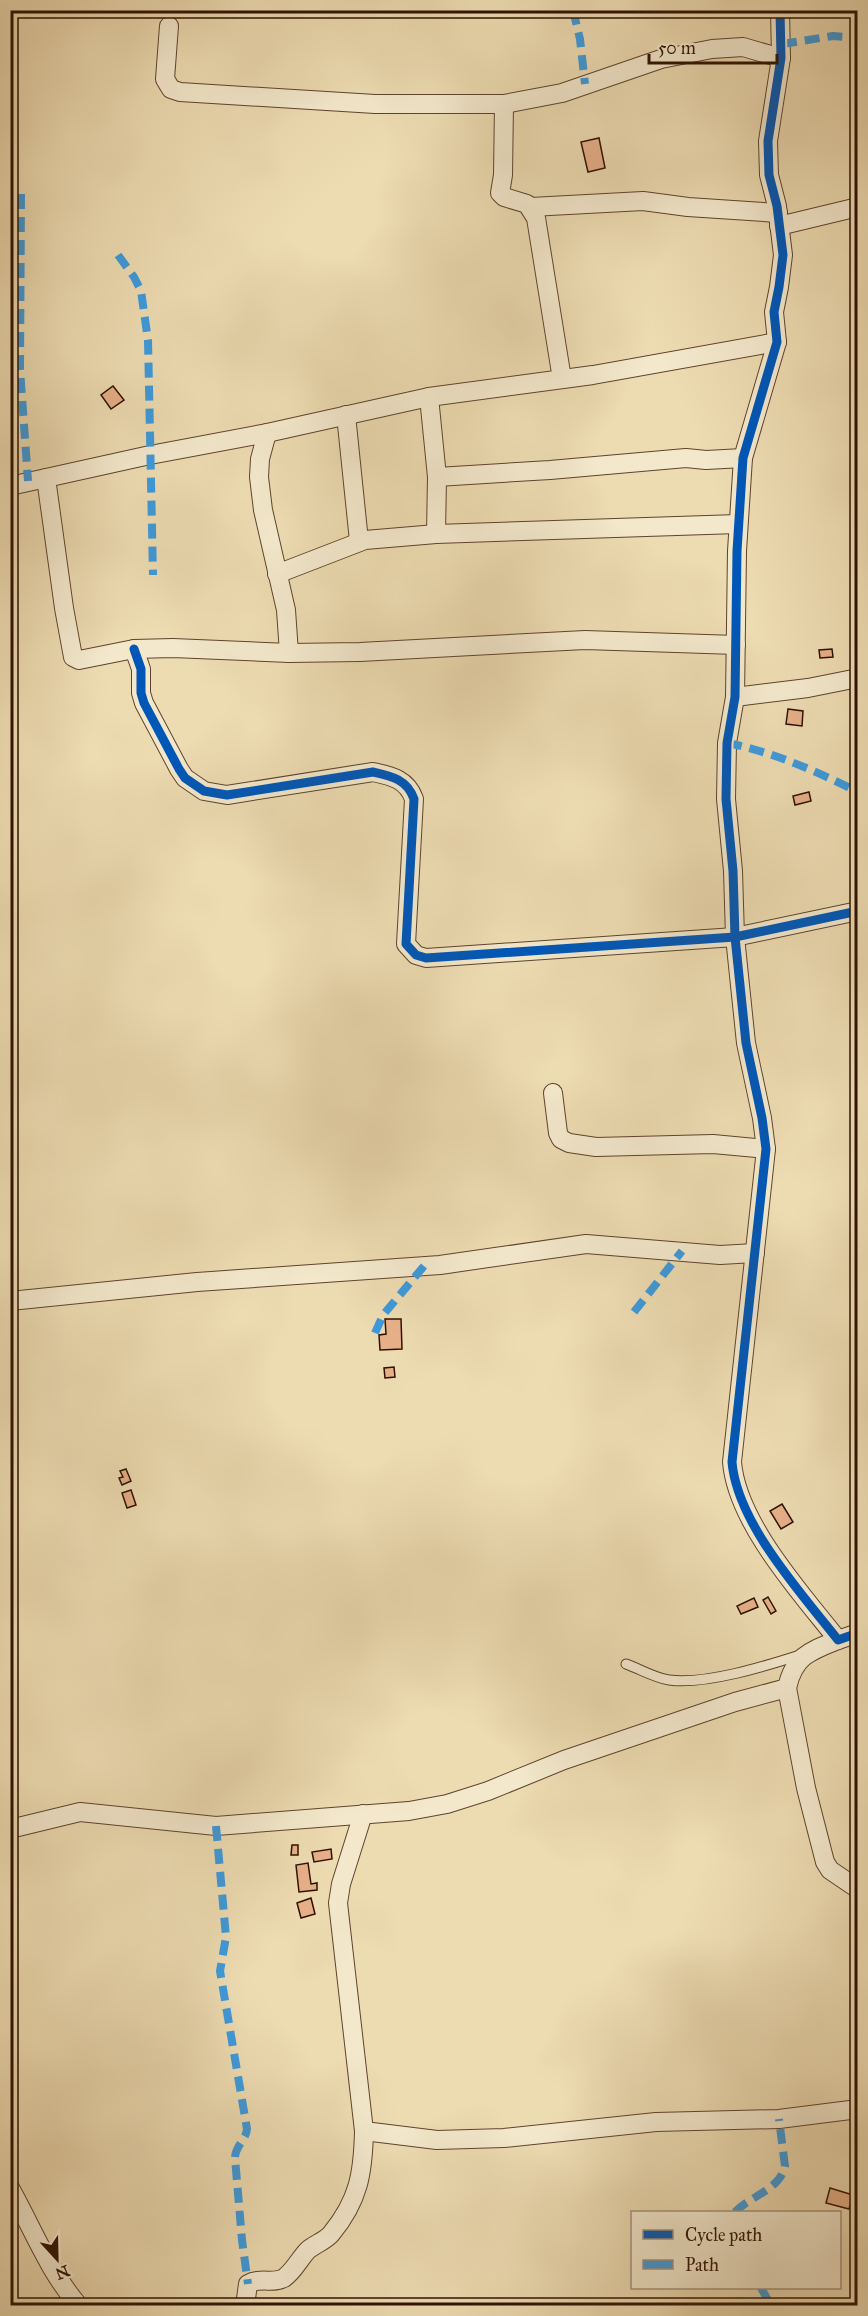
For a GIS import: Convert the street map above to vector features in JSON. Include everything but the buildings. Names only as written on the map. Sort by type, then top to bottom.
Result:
[{"type":"street","points":[[780,10],[781,58],[768,141],[770,175],[783,255],[774,312],[777,342],[743,458],[738,524],[735,697],[727,743],[726,800],[733,871],[735,937],[746,1042],[766,1149],[732,1462],[739,1495],[764,1540],[789,1578],[838,1640]]},
{"type":"street","points":[[169,26],[165,79],[171,89],[180,93],[375,104],[504,104],[562,93],[661,59],[712,49],[743,47],[781,58]]},
{"type":"street","points":[[504,104],[503,175],[500,193],[504,197],[523,202],[531,207],[536,218],[562,379]]},
{"type":"street","points":[[531,207],[643,201],[778,220],[858,207]]},
{"type":"street","points":[[10,486],[150,455],[267,434],[429,397],[562,379],[777,342]]},
{"type":"street","points":[[429,397],[437,477],[436,534]]},
{"type":"street","points":[[346,415],[359,541]]},
{"type":"street","points":[[267,434],[260,459],[259,477],[263,510],[286,610],[289,653]]},
{"type":"street","points":[[437,477],[550,470],[657,459],[743,458]]},
{"type":"street","points":[[46,478],[62,598],[73,657],[82,660],[134,650],[174,648],[289,653],[360,652],[585,640],[736,645]]},
{"type":"street","points":[[277,574],[359,541],[436,534],[738,524]]},
{"type":"street","points":[[134,650],[141,669],[141,693],[146,710],[185,778],[204,792],[227,795],[373,772],[392,776],[408,786],[414,799],[406,944],[416,955],[426,958],[735,937],[858,911]]},
{"type":"street","points":[[735,697],[808,688],[858,678]]},
{"type":"street","points":[[553,1093],[558,1133],[569,1143],[596,1147],[713,1144],[766,1149]]},
{"type":"street","points":[[10,1301],[208,1281],[440,1264],[586,1244],[720,1255],[755,1253]]},
{"type":"street","points":[[858,1633],[809,1652],[794,1668],[787,1688],[806,1788],[825,1862],[830,1870],[858,1889]]},
{"type":"street","points":[[10,1829],[80,1812],[216,1826],[409,1811],[447,1804],[488,1791],[564,1760],[735,1702],[787,1688]]},
{"type":"street","points":[[245,2306],[248,2284],[286,2276],[309,2250],[331,2234],[358,2191],[363,2164],[364,2131],[338,1903],[341,1884],[363,1814]]},
{"type":"street","points":[[364,2131],[437,2139],[504,2138],[656,2122],[779,2119],[858,2109]]},
{"type":"street","points":[[10,2188],[49,2262],[67,2292],[79,2306]]},
{"type":"lane","points":[[626,1664],[669,1680],[690,1680],[737,1673],[809,1652]]},
{"type":"marked path","points":[[573,10],[580,39],[585,84]]},
{"type":"marked path","points":[[782,44],[833,36],[858,38]]},
{"type":"marked path","points":[[21,194],[20,369],[28,481]]},
{"type":"marked path","points":[[118,255],[141,291],[148,340],[153,575]]},
{"type":"marked path","points":[[727,743],[794,763],[858,792]]},
{"type":"marked path","points":[[634,1312],[682,1251]]},
{"type":"marked path","points":[[375,1333],[383,1315],[424,1266]]},
{"type":"marked path","points":[[216,1826],[226,1937],[220,1971],[247,2129],[235,2158],[248,2284]]},
{"type":"marked path","points":[[736,2211],[771,2187],[782,2174],[785,2166],[779,2119]]},
{"type":"marked path","points":[[762,2289],[768,2300],[767,2306]]},
{"type":"cycle path","points":[[780,10],[781,58],[768,141],[769,175],[777,206],[783,255],[774,312],[777,342],[743,458],[737,551],[735,697],[727,743],[726,799],[733,871],[735,937],[746,1043],[762,1118],[766,1149],[732,1462],[736,1485],[745,1509],[773,1556],[838,1640],[858,1633]]},
{"type":"cycle path","points":[[134,649],[141,669],[141,693],[144,703],[185,778],[204,791],[227,795],[373,772],[392,777],[407,787],[414,799],[406,944],[416,955],[426,958],[735,937],[858,911]]}]
